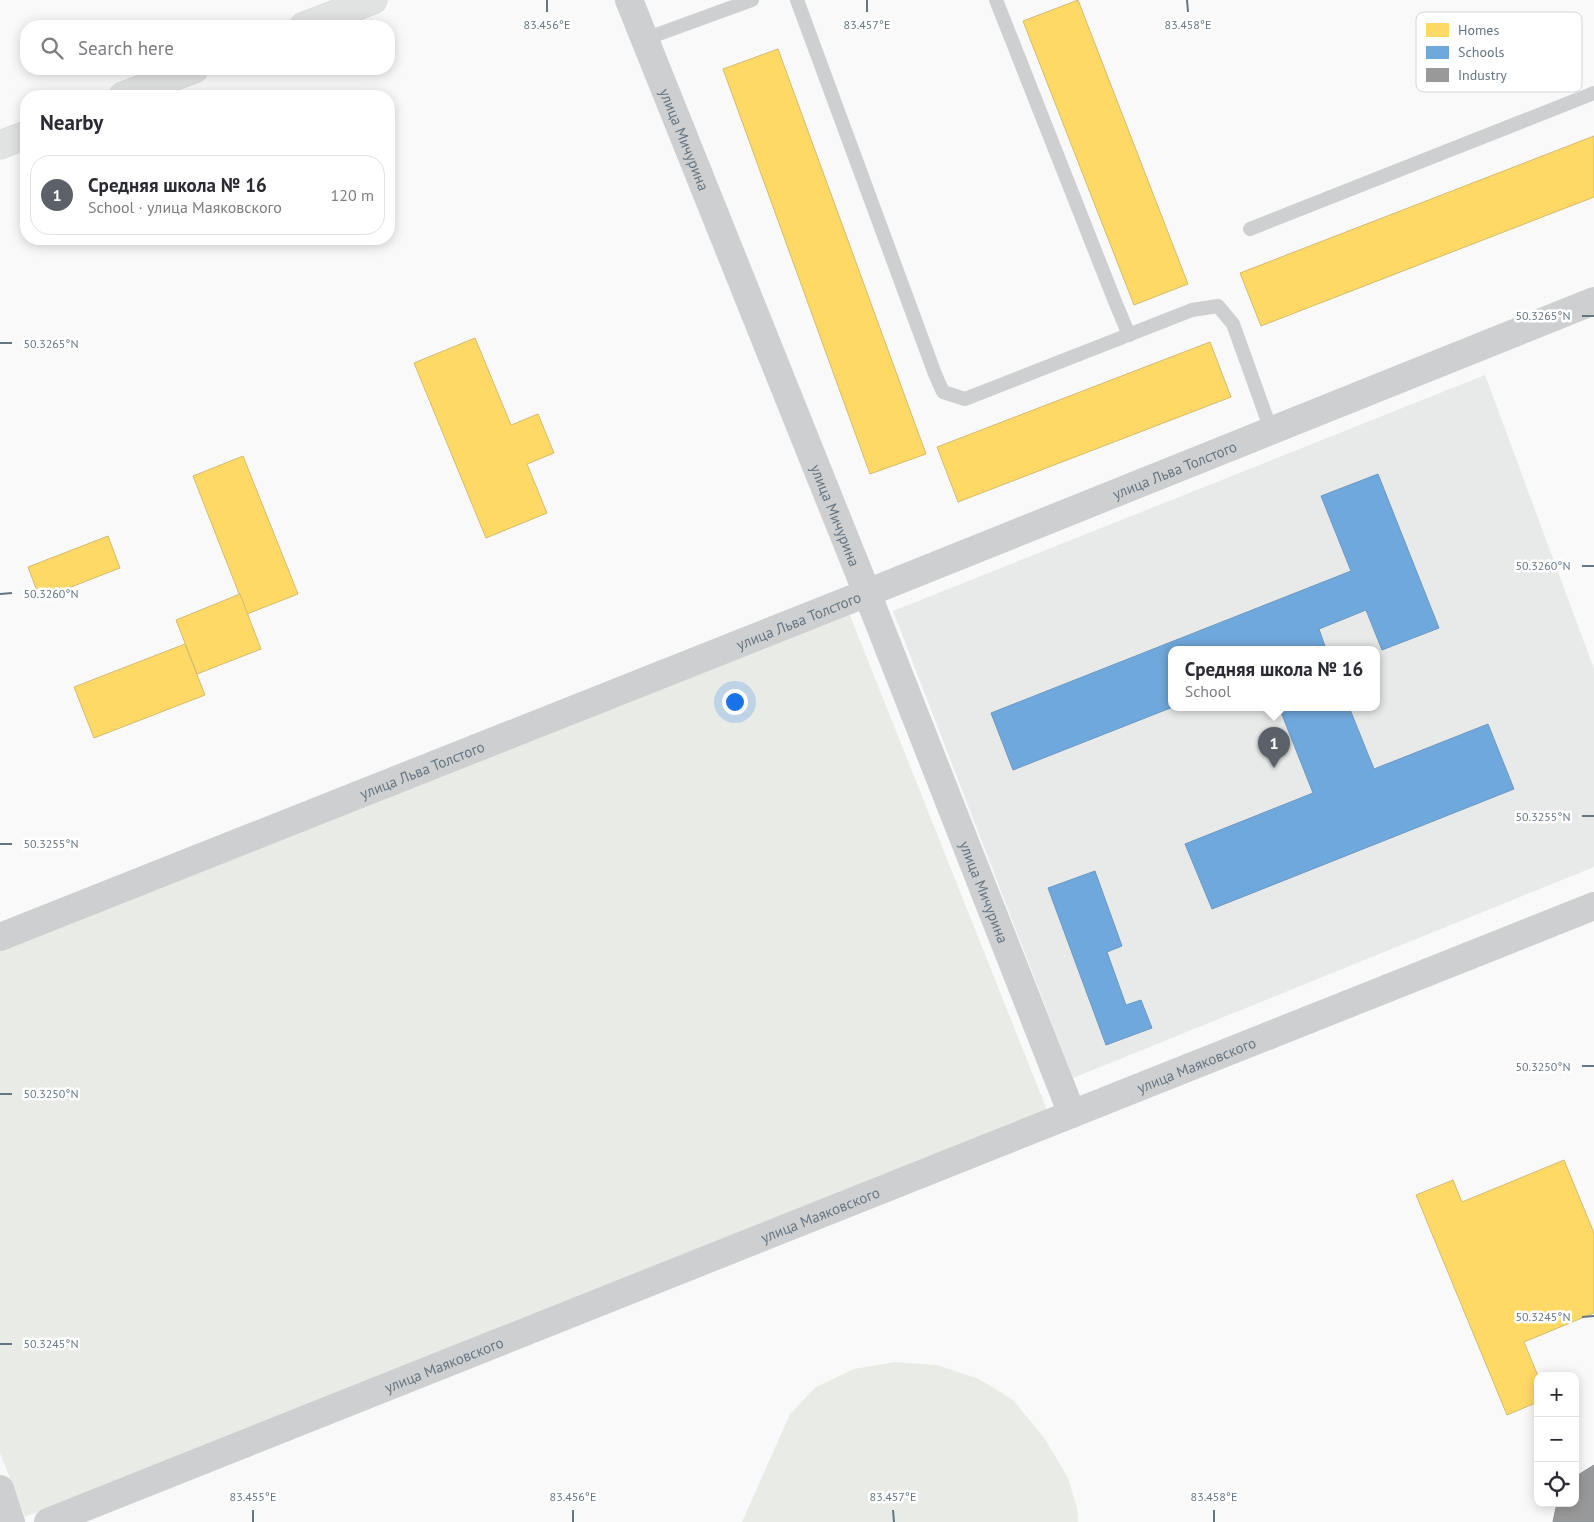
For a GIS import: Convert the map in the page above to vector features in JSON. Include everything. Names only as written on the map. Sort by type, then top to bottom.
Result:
[{"type":"main road","points":[[320,20],[373,0]]},
{"type":"main road","points":[[140,90],[178,75]]},
{"type":"main road","points":[[0,145],[20,137]]},
{"type":"street","name":"улица Мичурина","points":[[629,0],[1072,1114]]},
{"type":"street","name":"улица Льва Толстого","points":[[0,937],[1594,301]]},
{"type":"street","name":"улица Маяковского","points":[[48,1522],[1594,906]]},
{"type":"street","points":[[0,1489],[11,1522]]},
{"type":"lane","points":[[645,40],[752,0]]},
{"type":"lane","points":[[797,0],[943,392],[965,399],[1192,310],[1218,306],[1233,324],[1271,430]]},
{"type":"lane","points":[[996,0],[1129,335]]},
{"type":"lane","points":[[1250,229],[1594,93]]},
{"type":"shaded area","points":[[1485,375],[1594,669],[1594,867],[1073,1078],[893,611]]},
{"type":"shaded area","points":[[849,613],[1047,1110],[25,1517],[0,1453],[0,951]]},
{"type":"shaded area","points":[[895,1362],[937,1365],[979,1379],[1013,1400],[1045,1439],[1068,1478],[1077,1508],[1078,1522],[742,1522],[790,1414],[816,1387],[854,1369]]},
{"type":"building: Homes","points":[[1078,0],[1188,284],[1134,305],[1023,21]]},
{"type":"building: Homes","points":[[778,49],[926,454],[870,474],[723,69]]},
{"type":"building: Homes","points":[[1594,136],[1594,197],[1261,326],[1240,273]]},
{"type":"building: Homes","points":[[475,338],[511,425],[538,414],[554,453],[527,464],[547,513],[486,538],[414,363]]},
{"type":"building: Homes","points":[[1210,342],[1231,397],[958,502],[937,447]]},
{"type":"building: Homes","points":[[243,456],[298,594],[247,614],[193,476]]},
{"type":"building: Homes","points":[[108,536],[120,568],[40,599],[28,567]]},
{"type":"building: Homes","points":[[240,594],[261,649],[197,674],[176,620]]},
{"type":"building: Homes","points":[[185,644],[205,695],[94,738],[74,687]]},
{"type":"building: Homes","points":[[1564,1160],[1594,1233],[1594,1313],[1524,1342],[1536,1372],[1534,1372],[1534,1404],[1507,1415],[1416,1195],[1453,1180],[1462,1202]]},
{"type":"building: Schools","points":[[1378,474],[1439,628],[1382,650],[1366,610],[1319,629],[1325,646],[1168,646],[1168,709],[1013,770],[991,713],[1351,571],[1321,496]]},
{"type":"building: Schools","points":[[1281,711],[1351,711],[1374,769],[1488,724],[1514,789],[1212,909],[1185,844],[1313,793]]},
{"type":"building: Schools","points":[[1095,871],[1122,946],[1107,952],[1126,1005],[1141,1000],[1152,1028],[1106,1045],[1048,888]]},
{"type":"building: Industry","points":[[1594,1465],[1594,1522],[1553,1522],[1556,1507],[1579,1507],[1579,1474]]},
{"type":"place","name":"Средняя школа № 16","points":[[1274,768]]}]
